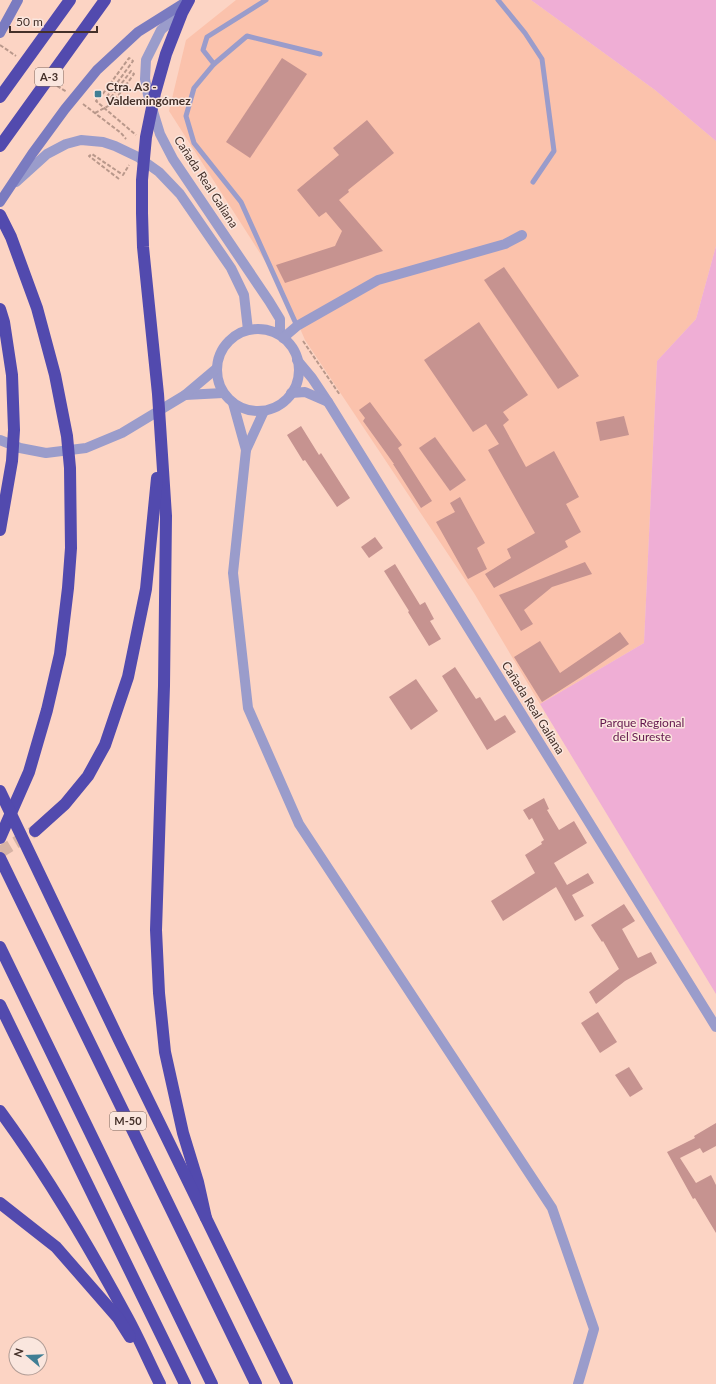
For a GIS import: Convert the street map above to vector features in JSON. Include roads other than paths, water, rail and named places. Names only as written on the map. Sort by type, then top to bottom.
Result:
[{"type":"highway","name":"A-3","points":[[0,97],[70,0]]},
{"type":"highway","name":"A-3","points":[[0,146],[105,0]]},
{"type":"highway","points":[[189,0],[166,54],[155,92],[146,137],[142,180],[143,247],[158,394],[166,516],[164,686],[156,930],[159,993],[165,1052],[183,1132],[198,1182],[206,1218]]},
{"type":"highway","points":[[0,215],[11,237],[37,308],[55,375],[67,436],[70,468],[71,548],[60,654],[47,710],[29,772],[0,838]]},
{"type":"highway","points":[[0,309],[4,322],[12,375],[14,430],[12,461],[0,530]]},
{"type":"highway","points":[[35,831],[65,804],[88,776],[105,745],[128,677],[146,589],[161,439]]},
{"type":"highway","points":[[0,791],[119,1040],[287,1384]]},
{"type":"highway","name":"M-50","points":[[0,858],[256,1384]]},
{"type":"highway","points":[[0,947],[212,1384]]},
{"type":"highway","points":[[0,1005],[185,1384]]},
{"type":"highway","points":[[0,1111],[23,1143],[67,1211],[126,1314],[159,1383]]},
{"type":"highway","points":[[0,1203],[56,1247],[118,1318],[159,1383]]},
{"type":"main road","points":[[0,33],[18,0]]},
{"type":"main road","points":[[0,202],[32,154],[65,109],[97,70],[138,32],[189,0]]},
{"type":"street","name":"Cañada Real Galiana","points":[[194,0],[161,30],[146,60],[145,79],[148,96],[160,134],[173,158],[280,319],[281,336]]},
{"type":"street","points":[[11,186],[47,154],[66,144],[82,140],[103,142],[138,157],[159,172],[180,194],[234,274],[244,295],[248,330]]},
{"type":"street","points":[[281,336],[378,280],[505,244],[522,235]]},
{"type":"street","points":[[259,329],[270,331],[281,336],[294,350],[298,360],[299,372],[297,383],[291,393],[284,402],[264,411],[248,410],[233,403],[223,393],[218,381],[218,358],[223,348],[238,334],[248,330],[259,329]]},
{"type":"street","name":"Cañada Real Galiana","points":[[298,360],[328,402],[716,1027]]},
{"type":"street","points":[[0,440],[20,448],[46,453],[86,448],[122,433],[185,395],[217,368]]},
{"type":"street","points":[[291,393],[305,392],[328,402]]},
{"type":"street","points":[[185,395],[223,393]]},
{"type":"street","points":[[233,403],[246,450]]},
{"type":"street","points":[[264,411],[246,450],[233,573],[248,708],[298,824],[552,1208],[594,1330],[578,1384]]},
{"type":"lane","points":[[214,64],[203,50],[207,38],[266,0]]},
{"type":"lane","points":[[498,0],[525,33],[542,59],[554,151],[533,182]]},
{"type":"lane","points":[[297,326],[241,202],[194,143],[186,116],[194,88],[214,64],[247,36],[320,54]]},
{"type":"tunnel","points":[[0,852],[35,831]]},
{"type":"place","name":"Ctra. A3 - Valdemingómez","points":[[98,94]]},
{"type":"park label","name":"Parque Regional del Sureste","points":[[642,730]]}]
